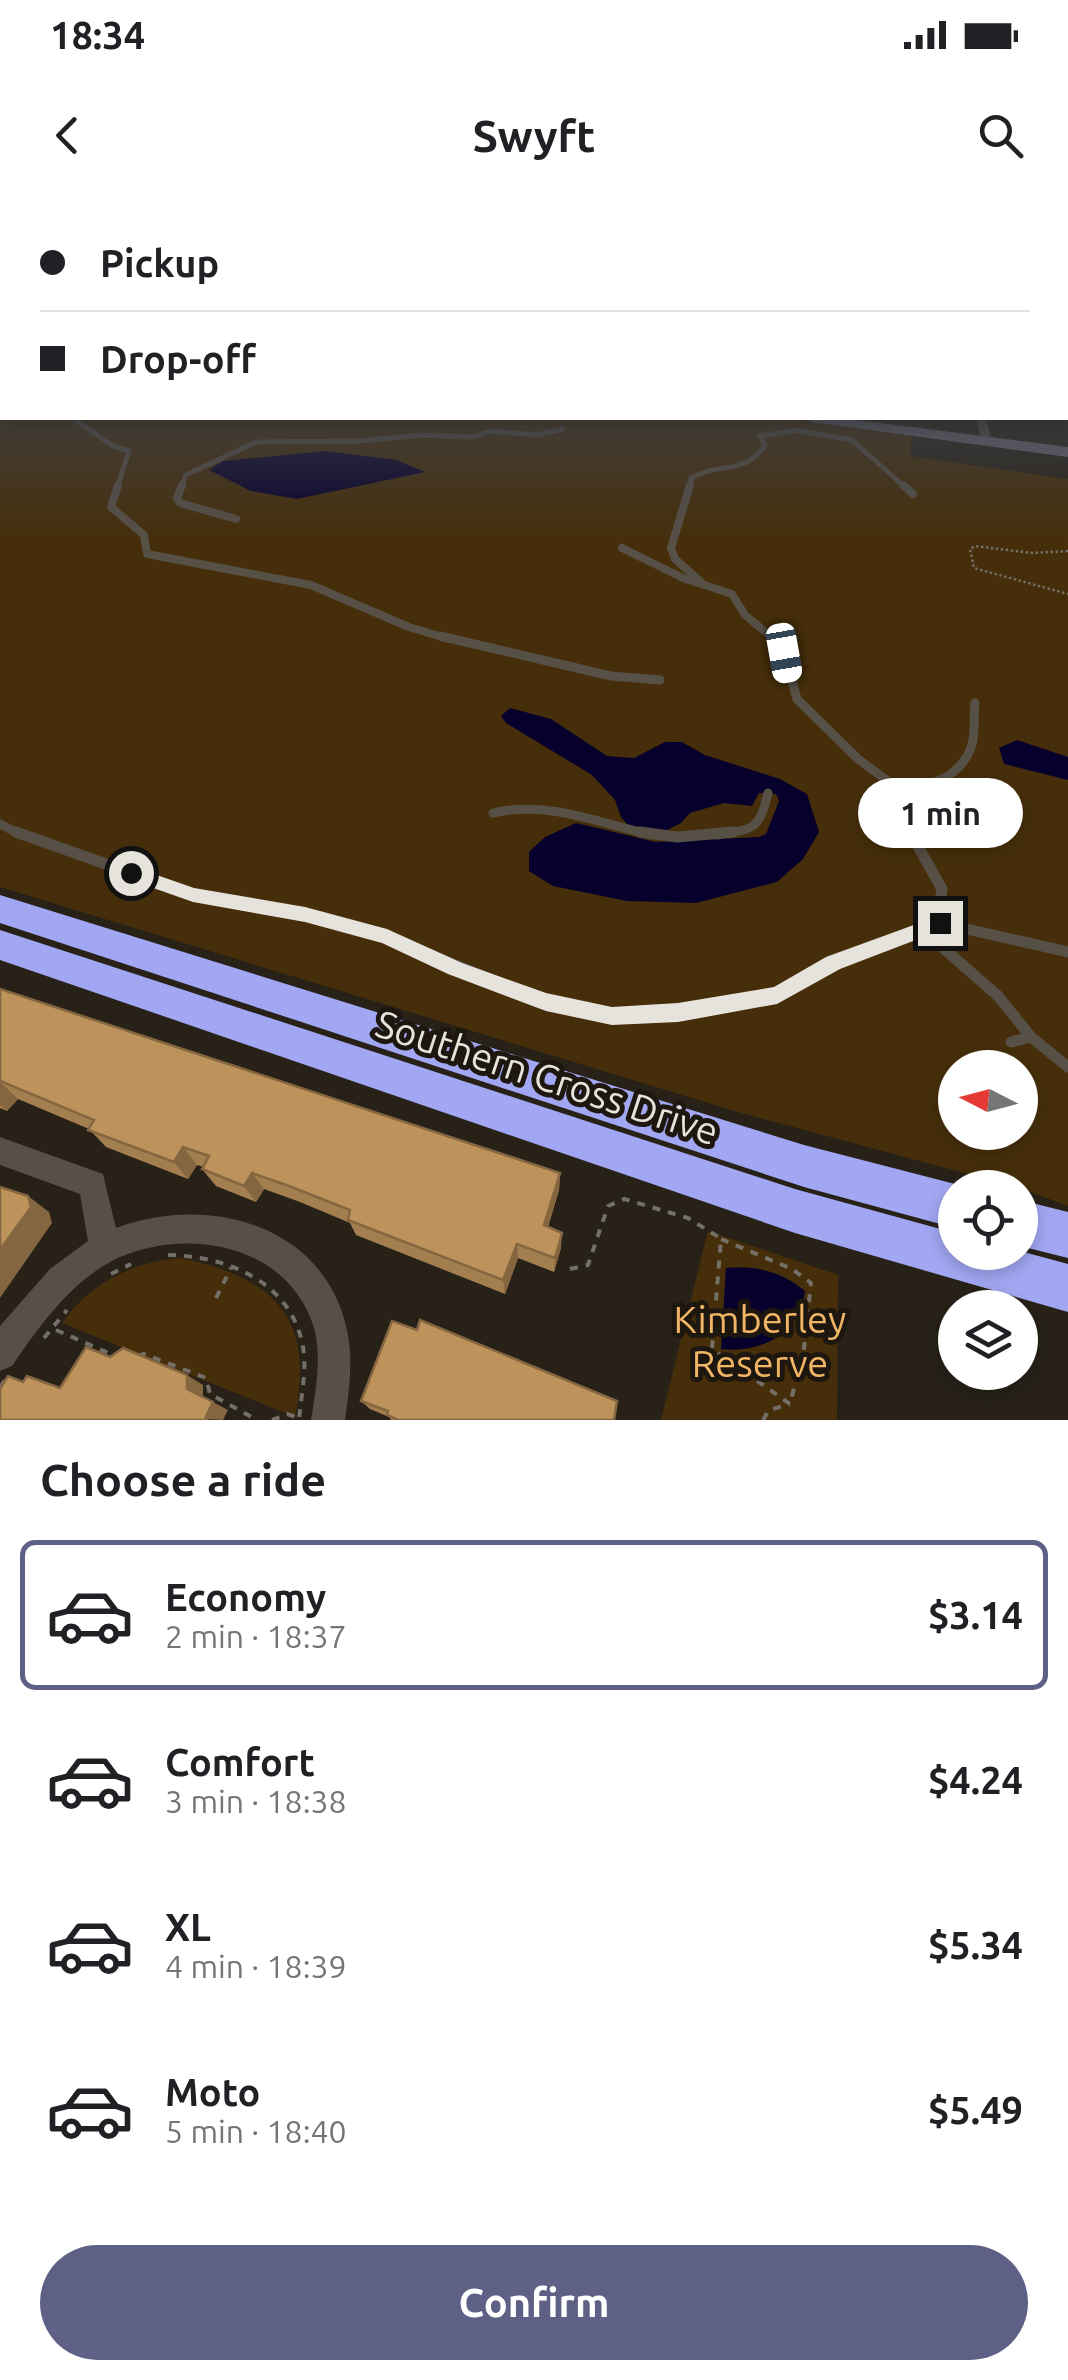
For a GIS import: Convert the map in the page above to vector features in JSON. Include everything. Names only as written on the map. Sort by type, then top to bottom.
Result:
[{"type":"highway","name":"Southern Cross Drive","points":[[0,909],[804,1166],[938,1201]]},
{"type":"highway","name":"Southern Cross Drive","points":[[0,945],[795,1210],[1068,1288]]},
{"type":"highway","points":[[1038,1227],[1068,1235]]},
{"type":"street","points":[[899,428],[1068,452]]},
{"type":"street","points":[[984,428],[988,441]]},
{"type":"street","points":[[0,1151],[93,1184],[104,1262]]},
{"type":"street","points":[[4,1364],[30,1314],[66,1278],[104,1262],[168,1226],[214,1228],[250,1236],[278,1252],[303,1275],[329,1322],[334,1350],[308,1419]]},
{"type":"lane","points":[[87,428],[113,446],[129,451],[111,507],[144,535],[147,554],[312,585],[410,626],[477,647],[612,676],[660,680]]},
{"type":"lane","points":[[236,519],[180,503],[177,498],[186,475],[256,442],[472,438],[490,431],[524,436],[562,430]]},
{"type":"lane","points":[[702,583],[669,551],[690,496],[691,478],[716,468],[751,465],[760,457],[765,446],[760,436],[766,432],[805,430],[859,443],[913,494]]},
{"type":"lane","points":[[622,548],[732,594],[746,615],[768,630],[784,653],[797,699],[858,759],[889,782],[915,844],[942,889],[940,923],[935,935],[942,947],[998,996],[1032,1037],[1068,1067]]},
{"type":"lane","points":[[892,790],[916,790],[944,780],[964,760],[973,742],[975,703]]},
{"type":"lane","points":[[493,813],[523,808],[601,821],[655,836],[679,836],[753,828],[760,820],[768,793]]},
{"type":"lane","points":[[0,824],[29,839],[193,895],[305,915],[387,936],[455,968],[546,1002],[612,1016],[678,1012],[777,996],[833,963],[940,923],[1068,952]]},
{"type":"lane","points":[[1012,1042],[1032,1037]]},
{"type":"path","points":[[1068,551],[1032,553],[981,546],[970,549],[974,568],[1068,594]]},
{"type":"path","points":[[570,1270],[588,1265],[608,1206],[624,1199],[688,1218],[722,1239],[792,1269],[811,1283],[804,1348],[790,1404]]},
{"type":"path","points":[[722,1239],[712,1349],[790,1404]]},
{"type":"path","points":[[158,1256],[202,1257],[232,1267],[266,1284],[295,1319],[305,1367],[308,1419],[287,1414],[272,1420]]},
{"type":"path","points":[[104,1262],[144,1260]]},
{"type":"path","points":[[216,1298],[232,1267]]},
{"type":"path","points":[[35,1335],[45,1338],[73,1303]]},
{"type":"path","points":[[54,1329],[127,1361],[144,1354],[206,1378],[210,1394],[257,1420]]},
{"type":"path","points":[[0,1387],[4,1364]]},
{"type":"path","points":[[764,1420],[769,1410],[790,1404]]},
{"type":"green space","points":[[0,428],[865,428],[912,434],[910,456],[1068,479],[1068,1206],[1038,1195],[1038,1170],[953,1170],[738,1112],[0,887]]},
{"type":"green space","name":"Kimberley Reserve","points":[[708,1231],[838,1275],[837,1420],[661,1420]]},
{"type":"green space","points":[[181,1258],[241,1277],[264,1291],[281,1308],[293,1328],[299,1353],[295,1417],[62,1323],[99,1285],[146,1264]]},
{"type":"shaded area","points":[[325,451],[397,460],[425,472],[297,499],[251,491],[209,470],[223,461]]},
{"type":"shaded area","points":[[510,708],[551,719],[607,756],[634,758],[665,742],[682,742],[705,755],[780,779],[807,794],[819,832],[803,859],[777,882],[696,903],[627,901],[553,886],[529,871],[529,852],[545,837],[576,823],[656,842],[759,837],[766,834],[779,801],[776,794],[759,793],[752,806],[724,803],[690,813],[665,831],[628,825],[615,800],[592,775],[506,723],[501,716]]},
{"type":"shaded area","points":[[1017,740],[1068,757],[1068,780],[1004,764],[999,748]]},
{"type":"shaded area","points":[[726,1268],[768,1271],[805,1291],[802,1306],[787,1329],[764,1344],[721,1349]]},
{"type":"building","points":[[0,989],[560,1173],[544,1225],[562,1233],[555,1258],[517,1244],[503,1280],[348,1220],[350,1210],[289,1186],[252,1173],[244,1186],[202,1169],[209,1156],[183,1147],[174,1162],[88,1130],[94,1120],[0,1081]]},
{"type":"building","points":[[0,1187],[28,1196],[31,1207],[0,1250]]},
{"type":"building","points":[[420,1320],[617,1401],[614,1420],[398,1420],[387,1415],[388,1411],[361,1401],[392,1321],[417,1330]]},
{"type":"building","points":[[86,1347],[110,1357],[123,1348],[187,1375],[187,1389],[213,1402],[205,1419],[208,1420],[0,1420],[0,1389],[8,1376],[23,1382],[27,1376],[60,1388]]},
{"type":"route","points":[[131,873],[193,895],[305,915],[387,936],[455,968],[546,1002],[612,1016],[678,1012],[777,996],[833,963],[940,923]]}]
